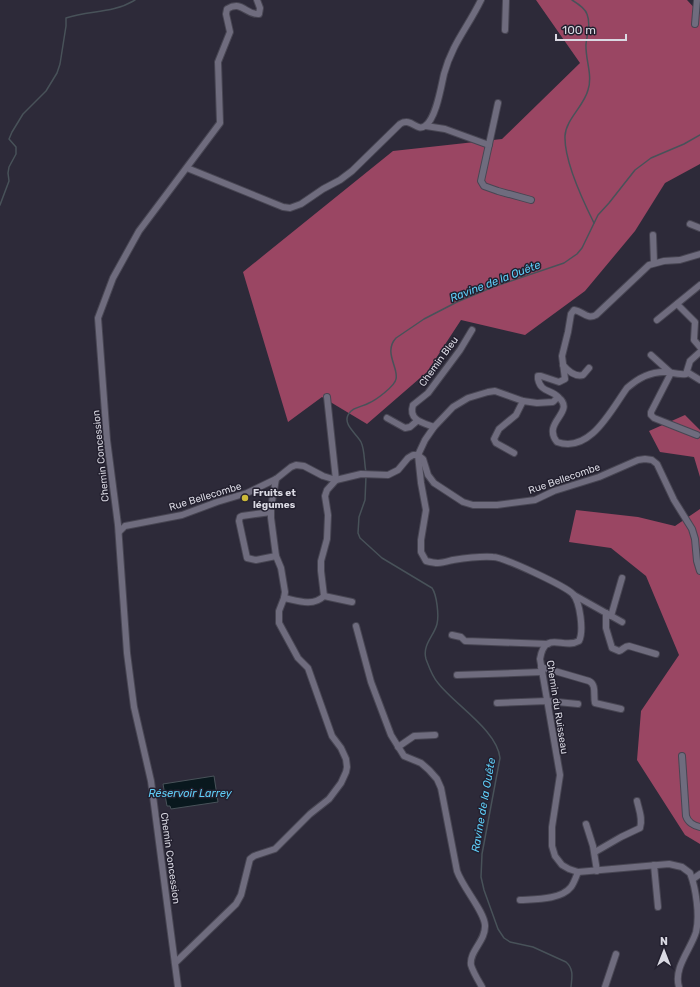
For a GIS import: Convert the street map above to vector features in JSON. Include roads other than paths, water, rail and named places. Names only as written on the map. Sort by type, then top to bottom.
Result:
[{"type":"street","name":"Chemin Concession","points":[[178,987],[151,781],[134,707],[127,653],[119,532],[107,440],[98,318],[113,278],[139,231],[220,123],[218,62],[230,32],[226,14],[227,9],[233,6],[240,6],[254,15],[259,14],[260,8],[257,0]]},
{"type":"street","points":[[426,126],[432,119],[452,49],[481,0]]},
{"type":"street","points":[[505,30],[506,0]]},
{"type":"street","points":[[695,24],[697,0]]},
{"type":"street","points":[[498,103],[481,181],[484,186],[531,200]]},
{"type":"street","points":[[187,168],[252,196],[290,208],[301,204],[352,171],[383,140],[405,121],[408,121],[418,127],[426,126],[445,129],[489,145]]},
{"type":"street","points":[[690,224],[700,228]]},
{"type":"street","points":[[653,235],[654,263]]},
{"type":"street","points":[[687,372],[684,374],[653,373],[633,383],[627,388],[596,431],[585,439],[566,444],[558,442],[553,434],[553,426],[564,411],[562,401],[554,394],[544,390],[540,386],[538,379],[538,376],[541,376],[559,382],[563,381],[565,373],[562,362],[572,312],[574,310],[588,317],[593,317],[645,267],[654,263],[680,260],[700,254]]},
{"type":"street","points":[[658,320],[700,285]]},
{"type":"street","points":[[677,304],[695,322],[694,340],[700,347]]},
{"type":"street","name":"Chemin Bleu","points":[[417,421],[412,412],[413,405],[428,393],[460,350],[472,330]]},
{"type":"street","points":[[687,372],[690,362],[700,352]]},
{"type":"street","points":[[651,355],[671,373]]},
{"type":"street","points":[[562,362],[573,374],[583,375],[589,368]]},
{"type":"street","points":[[687,372],[700,380]]},
{"type":"street","points":[[671,373],[651,412],[651,415],[654,418],[697,435]]},
{"type":"street","points":[[558,397],[553,402],[537,403],[523,401],[495,391],[488,392],[468,398],[457,404],[434,427],[425,440],[418,455],[426,510],[421,552],[426,561],[438,563],[495,556],[523,567],[566,588],[574,595],[622,622]]},
{"type":"street","points":[[328,397],[336,480]]},
{"type":"street","points":[[514,453],[496,443],[494,439],[499,429],[516,415],[523,401]]},
{"type":"street","points":[[387,418],[405,428],[410,427],[417,421],[434,427]]},
{"type":"street","points":[[324,596],[321,571],[322,556],[328,539],[328,515],[325,496],[331,484],[336,480],[361,474],[388,475],[394,473],[408,458],[413,455],[418,455]]},
{"type":"street","name":"Rue Bellecombe","points":[[418,455],[423,459],[428,475],[434,483],[463,502],[473,505],[497,505],[535,500],[554,491],[600,477],[638,460],[652,460],[657,464],[674,500],[692,529],[696,539],[697,561],[700,571]]},
{"type":"street","name":"Rue Bellecombe","points":[[119,532],[125,526],[182,515],[216,502],[247,494],[276,479],[291,467],[301,465],[323,476],[336,480]]},
{"type":"street","points":[[175,963],[236,904],[241,895],[250,858],[275,848],[310,814],[329,799],[341,783],[346,772],[346,759],[332,736],[311,674],[305,664],[298,658],[290,640],[280,626],[279,611],[284,598],[281,568],[276,556],[271,512],[276,479]]},
{"type":"street","points":[[271,512],[242,516],[240,517],[239,521],[247,558],[256,560],[276,556]]},
{"type":"street","points":[[622,578],[608,615],[606,628],[612,648],[619,651],[629,646],[656,654]]},
{"type":"street","points":[[452,635],[461,637],[465,640],[548,644],[554,642],[575,643],[580,639],[580,619],[577,602],[574,595]]},
{"type":"street","points":[[284,598],[304,602],[313,602],[320,600],[324,596]]},
{"type":"street","points":[[324,596],[352,602]]},
{"type":"street","points":[[356,626],[371,682],[391,735],[404,756],[421,763],[437,779],[441,788],[457,871],[462,884],[483,916],[485,925],[485,933],[471,960],[473,969],[482,987]]},
{"type":"street","name":"Chemin du Ruisseau","points":[[548,644],[542,651],[540,659],[560,776],[552,827],[552,846],[555,856],[562,865],[578,872]]},
{"type":"street","points":[[457,676],[542,670],[592,682],[594,686],[595,702],[622,709]]},
{"type":"street","points":[[497,703],[547,701],[578,704]]},
{"type":"street","points":[[398,747],[414,736],[435,735]]},
{"type":"street","points":[[682,756],[687,820],[700,827]]},
{"type":"street","points":[[595,852],[640,828],[642,824],[637,801]]},
{"type":"street","points":[[586,824],[595,852],[597,871]]},
{"type":"street","points":[[520,900],[541,899],[566,892],[572,886],[578,872],[669,864],[682,867],[690,873],[693,879],[697,899],[697,930],[677,977],[679,987]]},
{"type":"street","points":[[654,865],[658,907]]},
{"type":"street","points":[[693,879],[700,874]]},
{"type":"street","points":[[605,987],[616,954]]},
{"type":"water","name":"Réservoir Larrey","points":[[214,776],[218,802],[171,809],[170,806],[167,806],[163,784]]},
{"type":"waterway","points":[[0,205],[9,181],[9,167],[16,154],[16,147],[9,139],[23,114],[46,91],[57,73],[60,64],[66,18],[118,8],[135,0]]},
{"type":"waterway","points":[[572,0],[585,10],[588,18],[589,26],[586,50],[590,79],[586,96],[568,124],[565,136],[571,169],[594,223]]},
{"type":"waterway","name":"Ravine de la Ouête","points":[[366,472],[361,442],[349,426],[347,419],[352,410],[376,399],[389,389],[395,382],[396,375],[391,349],[392,343],[396,338],[424,319],[457,302],[493,287],[564,263],[577,254],[582,248],[598,215],[635,170],[651,158],[684,144],[700,135]]},
{"type":"waterway","name":"Ravine de la Ouête","points":[[366,476],[365,500],[359,517],[358,533],[360,538],[382,558],[432,588],[434,591],[438,616],[436,628],[427,645],[425,654],[426,659],[438,683],[484,728],[497,748],[500,758],[482,854],[481,877],[498,929],[504,938],[510,942],[533,947],[566,962],[571,970],[571,987]]},
{"type":"place","name":"Fruits et légumes","points":[[245,498]]}]
